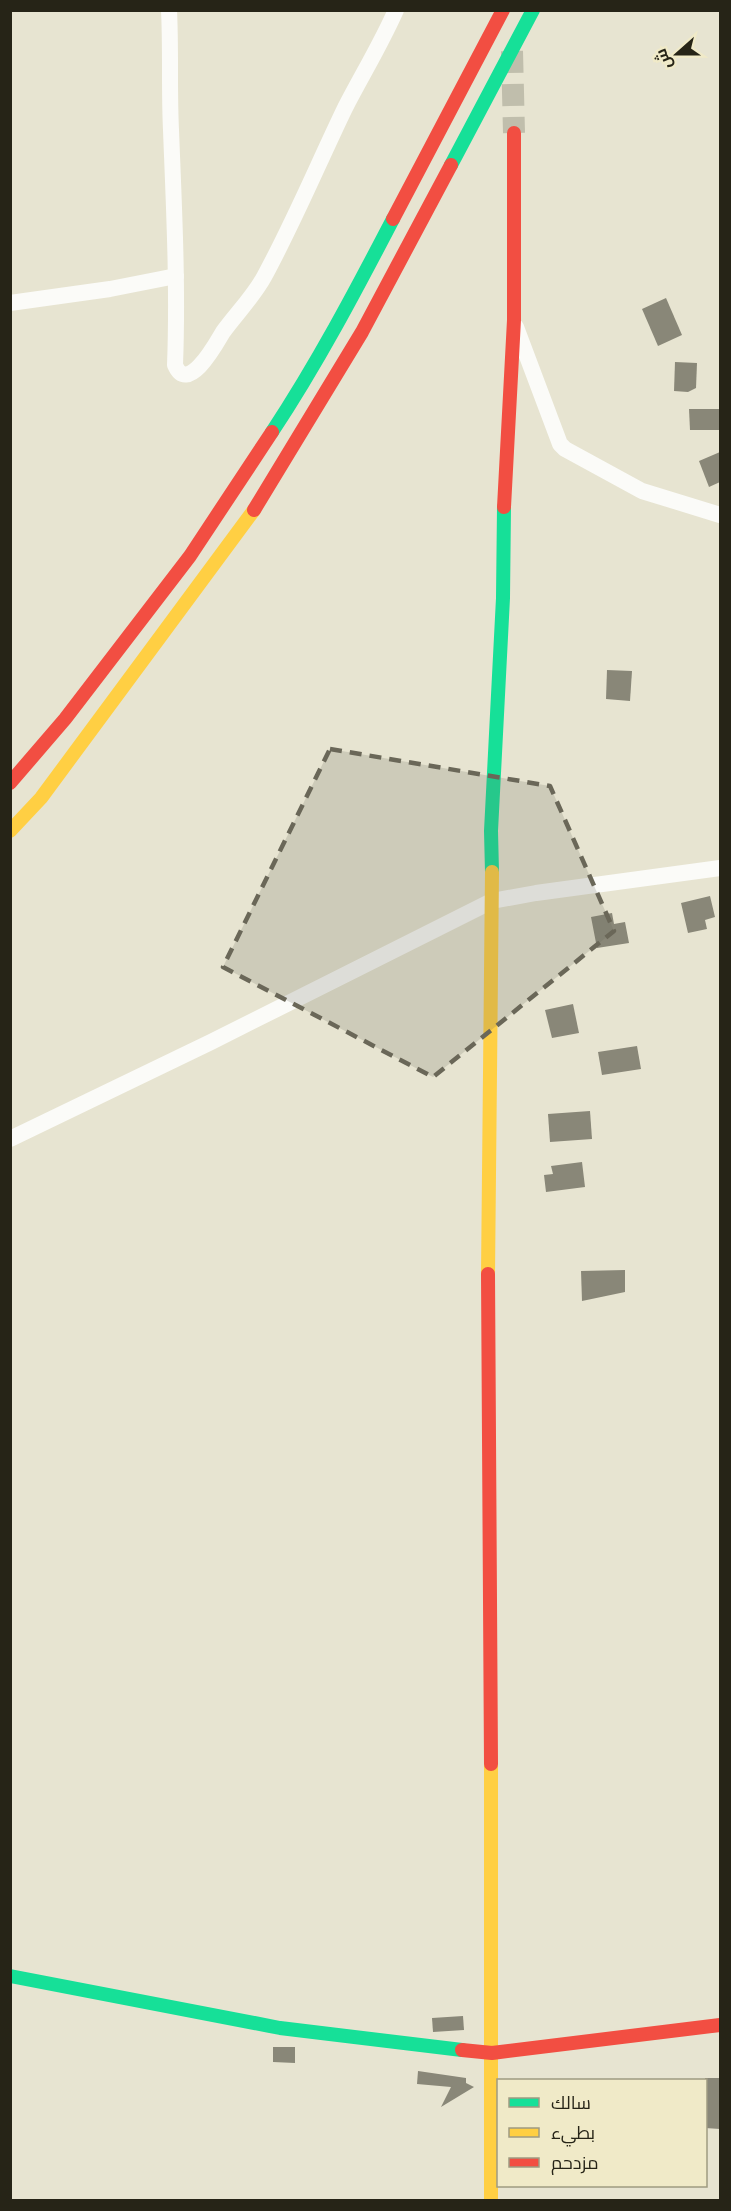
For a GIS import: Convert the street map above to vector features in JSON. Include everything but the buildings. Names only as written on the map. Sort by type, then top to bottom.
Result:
[{"type":"main road","points":[[10,783],[65,719],[190,556],[296,396],[339,322],[504,10]]},
{"type":"main road","points":[[10,831],[41,798],[254,511],[362,332],[532,10]]},
{"type":"main road","points":[[491,2200],[488,1392],[489,1031],[492,901],[490,831],[514,321],[514,133]]},
{"type":"main road","points":[[10,1976],[280,2028],[492,2052],[720,2025]]},
{"type":"street","points":[[169,10],[177,308],[175,365],[179,371],[186,374],[194,372],[205,361],[224,331],[263,279],[396,10]]},
{"type":"street","points":[[10,303],[110,289],[176,276]]},
{"type":"street","points":[[514,321],[561,444],[565,449],[642,491],[720,515]]},
{"type":"street","points":[[10,1139],[211,1042],[492,901],[720,868]]},
{"type":"highlighted area","points":[[330,749],[550,786],[614,931],[433,1077],[223,967]]},
{"type":"tunnel","points":[[512,51],[514,133]]},
{"type":"traffic: fast","points":[[451,165],[533,10]]},
{"type":"traffic: fast","points":[[272,432],[320,354],[393,219]]},
{"type":"traffic: fast","points":[[492,872],[491,831],[503,598],[504,507]]},
{"type":"traffic: fast","points":[[10,1976],[280,2028],[462,2050]]},
{"type":"traffic: slow","points":[[10,831],[41,798],[254,510]]},
{"type":"traffic: slow","points":[[488,1274],[492,872]]},
{"type":"traffic: slow","points":[[491,1764],[491,2200]]},
{"type":"traffic: jam","points":[[393,219],[503,10]]},
{"type":"traffic: jam","points":[[504,507],[514,320],[514,133]]},
{"type":"traffic: jam","points":[[254,510],[362,332],[451,165]]},
{"type":"traffic: jam","points":[[10,783],[65,719],[190,556],[272,432]]},
{"type":"traffic: jam","points":[[488,1274],[491,1764]]},
{"type":"traffic: jam","points":[[462,2050],[492,2053],[720,2025]]}]
